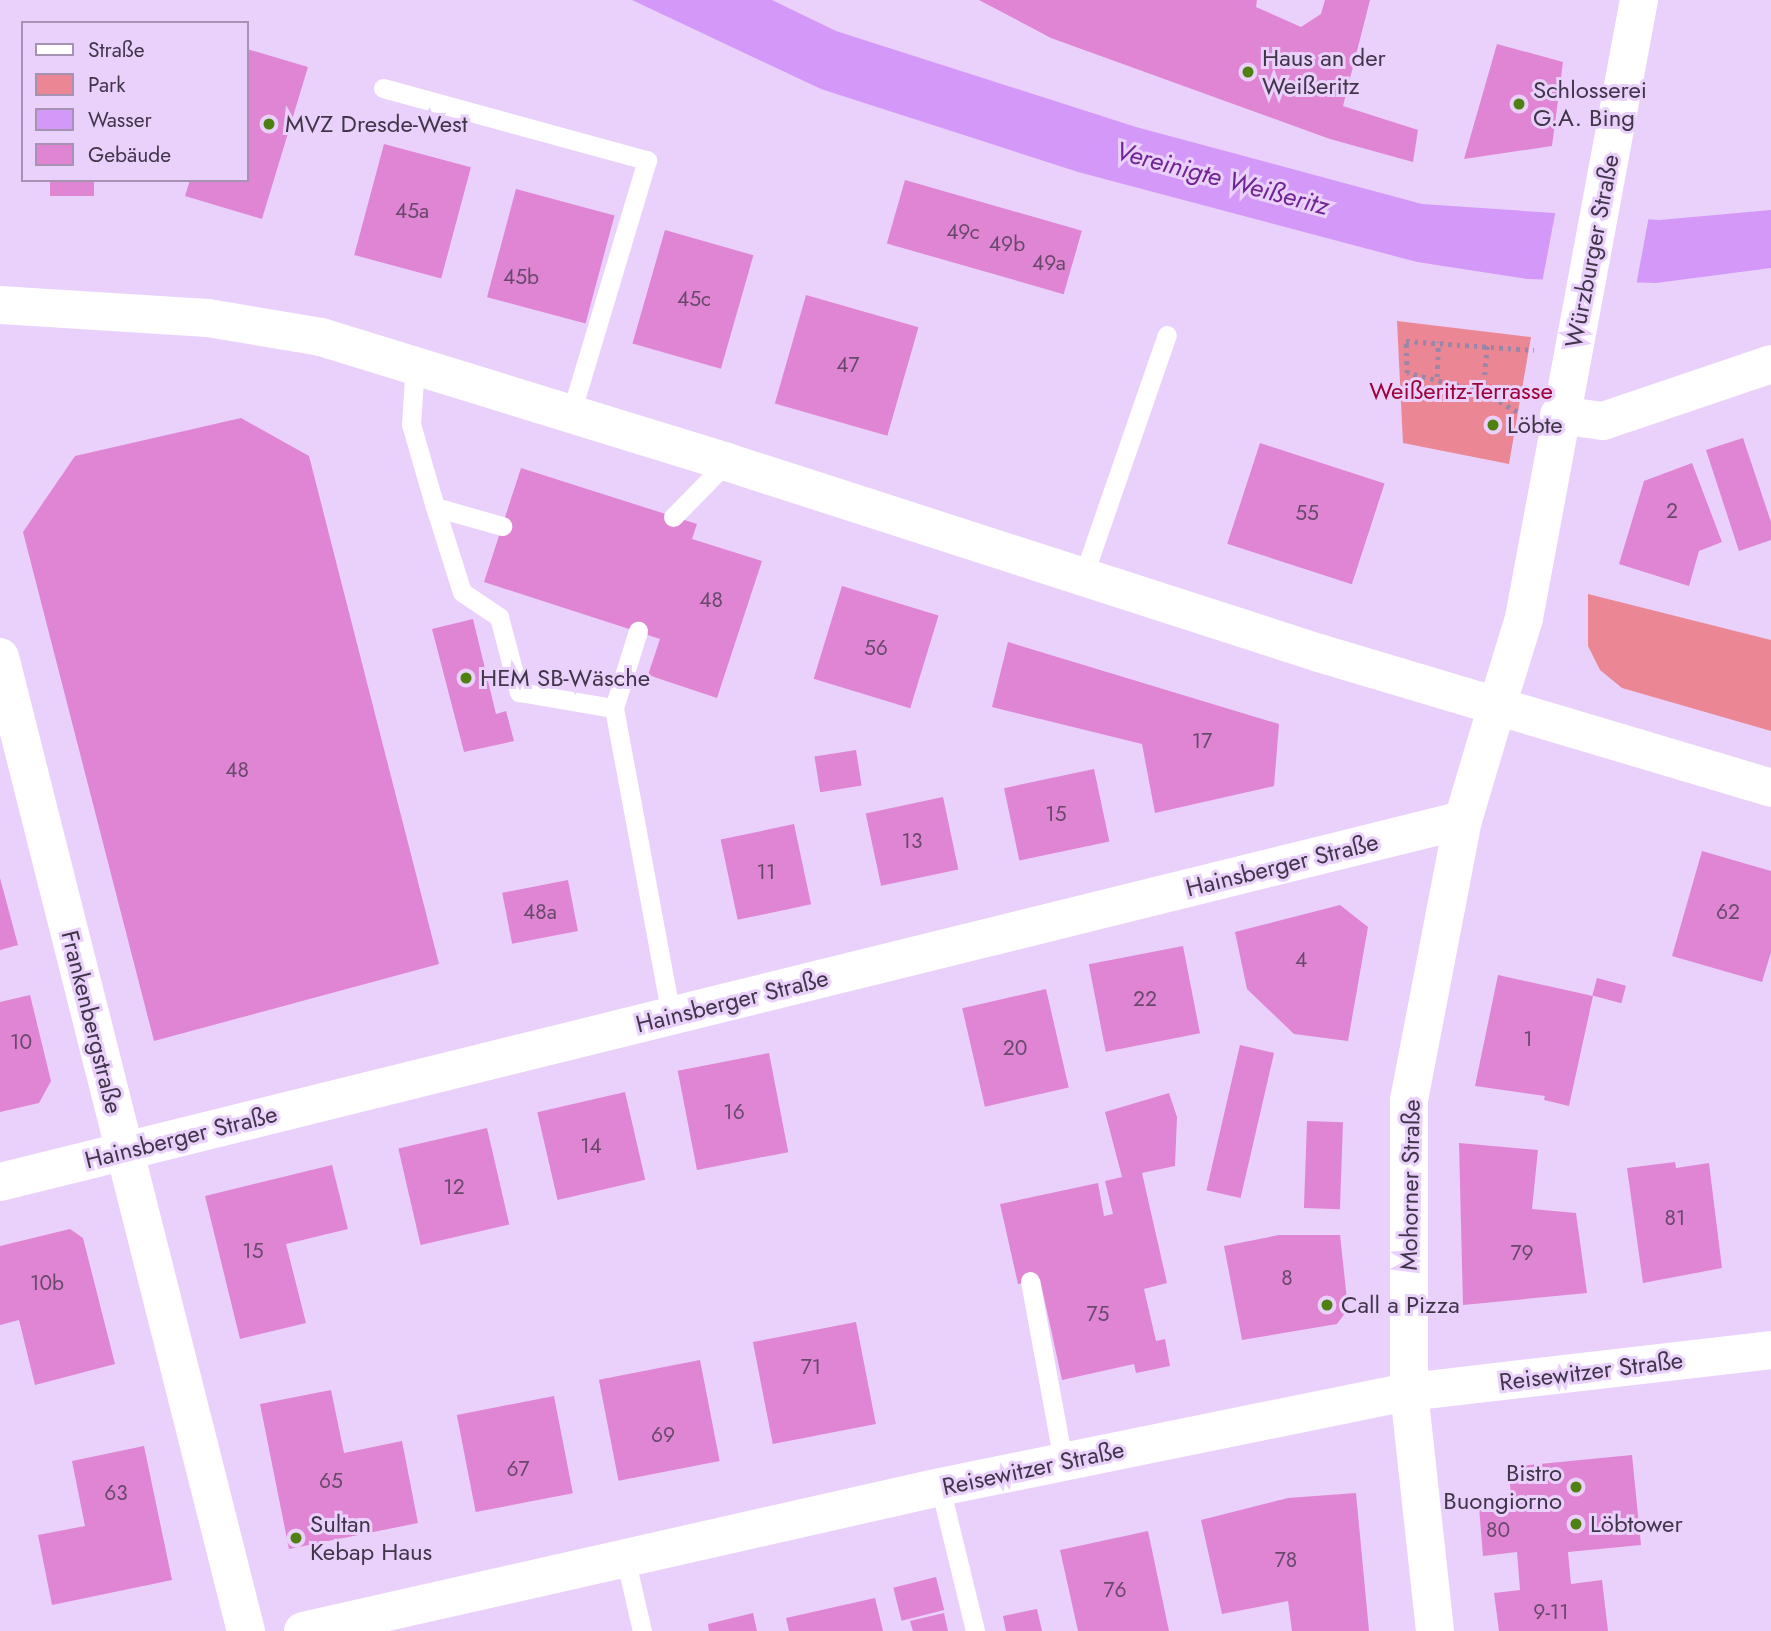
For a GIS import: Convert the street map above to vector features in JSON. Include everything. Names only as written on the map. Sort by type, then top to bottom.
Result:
[{"type":"street","name":"Würzburger Straße","points":[[1497,706],[1524,618],[1544,416],[1573,346],[1640,0]]},
{"type":"street","points":[[0,305],[60,305],[254,324],[321,337],[572,413],[1497,706],[1771,788]]},
{"type":"street","points":[[1544,416],[1603,421],[1771,364]]},
{"type":"street","name":"Frankenbergstraße","points":[[0,657],[246,1631]]},
{"type":"street","name":"Mohorner Straße","points":[[1435,1631],[1409,1392],[1409,1100],[1463,820],[1497,706]]},
{"type":"street","name":"Hainsberger Straße","points":[[0,1182],[1463,820]]},
{"type":"street","name":"Reisewitzer Straße","points":[[303,1631],[940,1487],[1409,1392],[1771,1350]]},
{"type":"lane","points":[[383,88],[647,160],[572,413]]},
{"type":"lane","points":[[1083,577],[1167,335]]},
{"type":"lane","points":[[415,364],[411,424],[435,507],[462,592],[499,617],[519,692],[614,708]]},
{"type":"lane","points":[[674,517],[727,462]]},
{"type":"lane","points":[[435,507],[502,526]]},
{"type":"lane","points":[[638,631],[614,708],[671,1016]]},
{"type":"lane","points":[[1030,1281],[1063,1461]]},
{"type":"lane","points":[[940,1487],[975,1631]]},
{"type":"lane","points":[[625,1557],[642,1631]]},
{"type":"path","points":[[1534,350],[1487,344],[1406,341],[1407,373],[1437,377],[1544,416]]},
{"type":"path","points":[[1437,377],[1438,342]]},
{"type":"path","points":[[1483,392],[1487,344]]},
{"type":"green space","name":"Weißeritz-Terrasse","points":[[1397,321],[1531,337],[1509,464],[1403,443]]},
{"type":"green space","points":[[1588,594],[1771,640],[1771,731],[1622,688],[1600,670],[1588,646]]},
{"type":"water","name":"Vereinigte Weißeritz","points":[[632,0],[772,0],[836,31],[1136,127],[1422,204],[1659,220],[1771,210],[1771,268],[1656,283],[1527,279],[1417,262],[1078,172],[821,89]]},
{"type":"pier","points":[[1556,209],[1649,216],[1636,286],[1542,283]]},
{"type":"building","name":"Haus an der Weißeritz","points":[[979,0],[1257,0],[1256,7],[1301,27],[1321,14],[1325,0],[1370,0],[1343,106],[1418,130],[1413,162],[1330,139],[1051,38]]},
{"type":"building","name":"Schlosserei G.A. Bing","points":[[1497,44],[1563,62],[1552,146],[1464,159]]},
{"type":"building","name":"MVZ Dresde-West","points":[[248,49],[308,67],[262,219],[185,196],[189,182],[248,182]]},
{"type":"building","points":[[384,144],[471,167],[441,278],[354,255]]},
{"type":"building","points":[[905,180],[1082,231],[1064,294],[887,243]]},
{"type":"building","points":[[50,182],[94,182],[94,196],[50,196]]},
{"type":"building","points":[[516,189],[615,215],[586,324],[487,297]]},
{"type":"building","points":[[665,230],[753,255],[721,369],[632,343]]},
{"type":"building","points":[[806,295],[918,327],[887,436],[775,404]]},
{"type":"building","points":[[241,418],[309,456],[439,964],[154,1041],[23,532],[75,456]]},
{"type":"building","points":[[1743,438],[1771,522],[1771,540],[1739,551],[1706,450]]},
{"type":"building","points":[[1260,443],[1385,483],[1352,584],[1227,544]]},
{"type":"building","points":[[1692,463],[1722,542],[1699,551],[1689,586],[1619,564],[1644,481]]},
{"type":"building","points":[[521,468],[697,524],[692,539],[762,561],[717,698],[648,675],[660,639],[484,582]]},
{"type":"building","points":[[842,586],[939,616],[910,708],[814,679]]},
{"type":"building","name":"HEM SB-Wäsche","points":[[473,619],[496,714],[506,711],[514,741],[464,752],[432,629]]},
{"type":"building","points":[[1008,642],[1279,724],[1274,786],[1155,813],[1142,744],[992,707]]},
{"type":"building","points":[[856,750],[862,786],[820,792],[815,757]]},
{"type":"building","points":[[1094,769],[1109,841],[1019,861],[1004,788]]},
{"type":"building","points":[[943,797],[958,869],[881,886],[866,813]]},
{"type":"building","points":[[794,824],[811,904],[738,920],[721,840]]},
{"type":"building","points":[[1702,851],[1771,871],[1771,952],[1762,982],[1672,956]]},
{"type":"building","points":[[0,878],[18,945],[0,950]]},
{"type":"building","points":[[568,880],[578,931],[512,944],[502,893]]},
{"type":"building","points":[[1340,905],[1368,927],[1348,1041],[1294,1034],[1247,989],[1235,932]]},
{"type":"building","points":[[1183,946],[1200,1033],[1106,1052],[1089,964]]},
{"type":"building","points":[[1498,975],[1593,996],[1569,1106],[1544,1100],[1545,1096],[1475,1086]]},
{"type":"building","points":[[1597,978],[1626,986],[1621,1003],[1592,995]]},
{"type":"building","points":[[1046,989],[1069,1087],[985,1107],[962,1008]]},
{"type":"building","points":[[30,995],[51,1081],[39,1103],[0,1112],[0,1002]]},
{"type":"building","points":[[1240,1045],[1274,1053],[1241,1198],[1206,1190]]},
{"type":"building","points":[[769,1053],[788,1152],[697,1170],[678,1071]]},
{"type":"building","points":[[625,1092],[645,1180],[558,1200],[537,1112]]},
{"type":"building","points":[[1169,1093],[1177,1117],[1175,1166],[1142,1173],[1167,1283],[1144,1289],[1156,1341],[1165,1339],[1170,1366],[1136,1373],[1134,1364],[1062,1380],[1040,1279],[1018,1284],[1000,1204],[1098,1183],[1104,1216],[1113,1214],[1105,1181],[1122,1177],[1105,1112]]},
{"type":"building","points":[[1307,1121],[1343,1122],[1340,1209],[1304,1208]]},
{"type":"building","points":[[487,1128],[509,1224],[421,1245],[398,1148]]},
{"type":"building","points":[[1459,1143],[1538,1150],[1532,1209],[1576,1213],[1587,1293],[1463,1305]]},
{"type":"building","points":[[1675,1162],[1676,1168],[1709,1163],[1722,1268],[1643,1283],[1627,1168]]},
{"type":"building","points":[[332,1165],[348,1229],[286,1244],[306,1323],[240,1339],[205,1196]]},
{"type":"building","points":[[70,1229],[83,1238],[115,1364],[35,1385],[19,1320],[0,1325],[0,1246]]},
{"type":"building","points":[[1279,1235],[1340,1235],[1348,1309],[1337,1324],[1242,1340],[1224,1246]]},
{"type":"building","points":[[856,1322],[876,1424],[773,1444],[753,1342]]},
{"type":"building","points":[[700,1360],[720,1461],[619,1481],[599,1380]]},
{"type":"building","points":[[331,1390],[344,1453],[402,1441],[418,1523],[289,1549],[260,1404]]},
{"type":"building","points":[[554,1396],[573,1493],[476,1512],[457,1415]]},
{"type":"building","points":[[144,1446],[172,1580],[52,1605],[38,1535],[85,1526],[72,1461]]},
{"type":"building","points":[[1632,1455],[1641,1545],[1568,1552],[1571,1584],[1602,1580],[1608,1631],[1499,1631],[1494,1593],[1520,1590],[1517,1552],[1483,1556],[1479,1507],[1512,1503],[1508,1467]]},
{"type":"building","points":[[1356,1493],[1369,1631],[1292,1631],[1288,1601],[1222,1614],[1201,1520],[1288,1498]]},
{"type":"building","points":[[1148,1531],[1169,1631],[1078,1631],[1060,1550]]},
{"type":"building","points":[[936,1577],[944,1610],[902,1621],[893,1588]]},
{"type":"building","points":[[875,1598],[883,1631],[789,1631],[786,1618]]},
{"type":"building","points":[[1037,1609],[1042,1631],[1006,1631],[1003,1616]]},
{"type":"building","points":[[753,1613],[757,1631],[709,1631],[708,1624]]},
{"type":"building","points":[[944,1613],[948,1631],[913,1631],[910,1621]]},
{"type":"place","name":"Haus an der Weißeritz","points":[[1248,72]]},
{"type":"place","name":"Schlosserei G.A. Bing","points":[[1519,104]]},
{"type":"place","name":"MVZ Dresde-West","points":[[269,124]]},
{"type":"place","name":"Löbte","points":[[1493,425]]},
{"type":"place","name":"HEM SB-Wäsche","points":[[466,678]]},
{"type":"place","name":"Call a Pizza","points":[[1327,1305]]},
{"type":"place","name":"Bistro Buongiorno","points":[[1576,1487]]},
{"type":"place","name":"Löbtower","points":[[1576,1524]]},
{"type":"place","name":"Sultan Kebap Haus","points":[[296,1538]]}]
